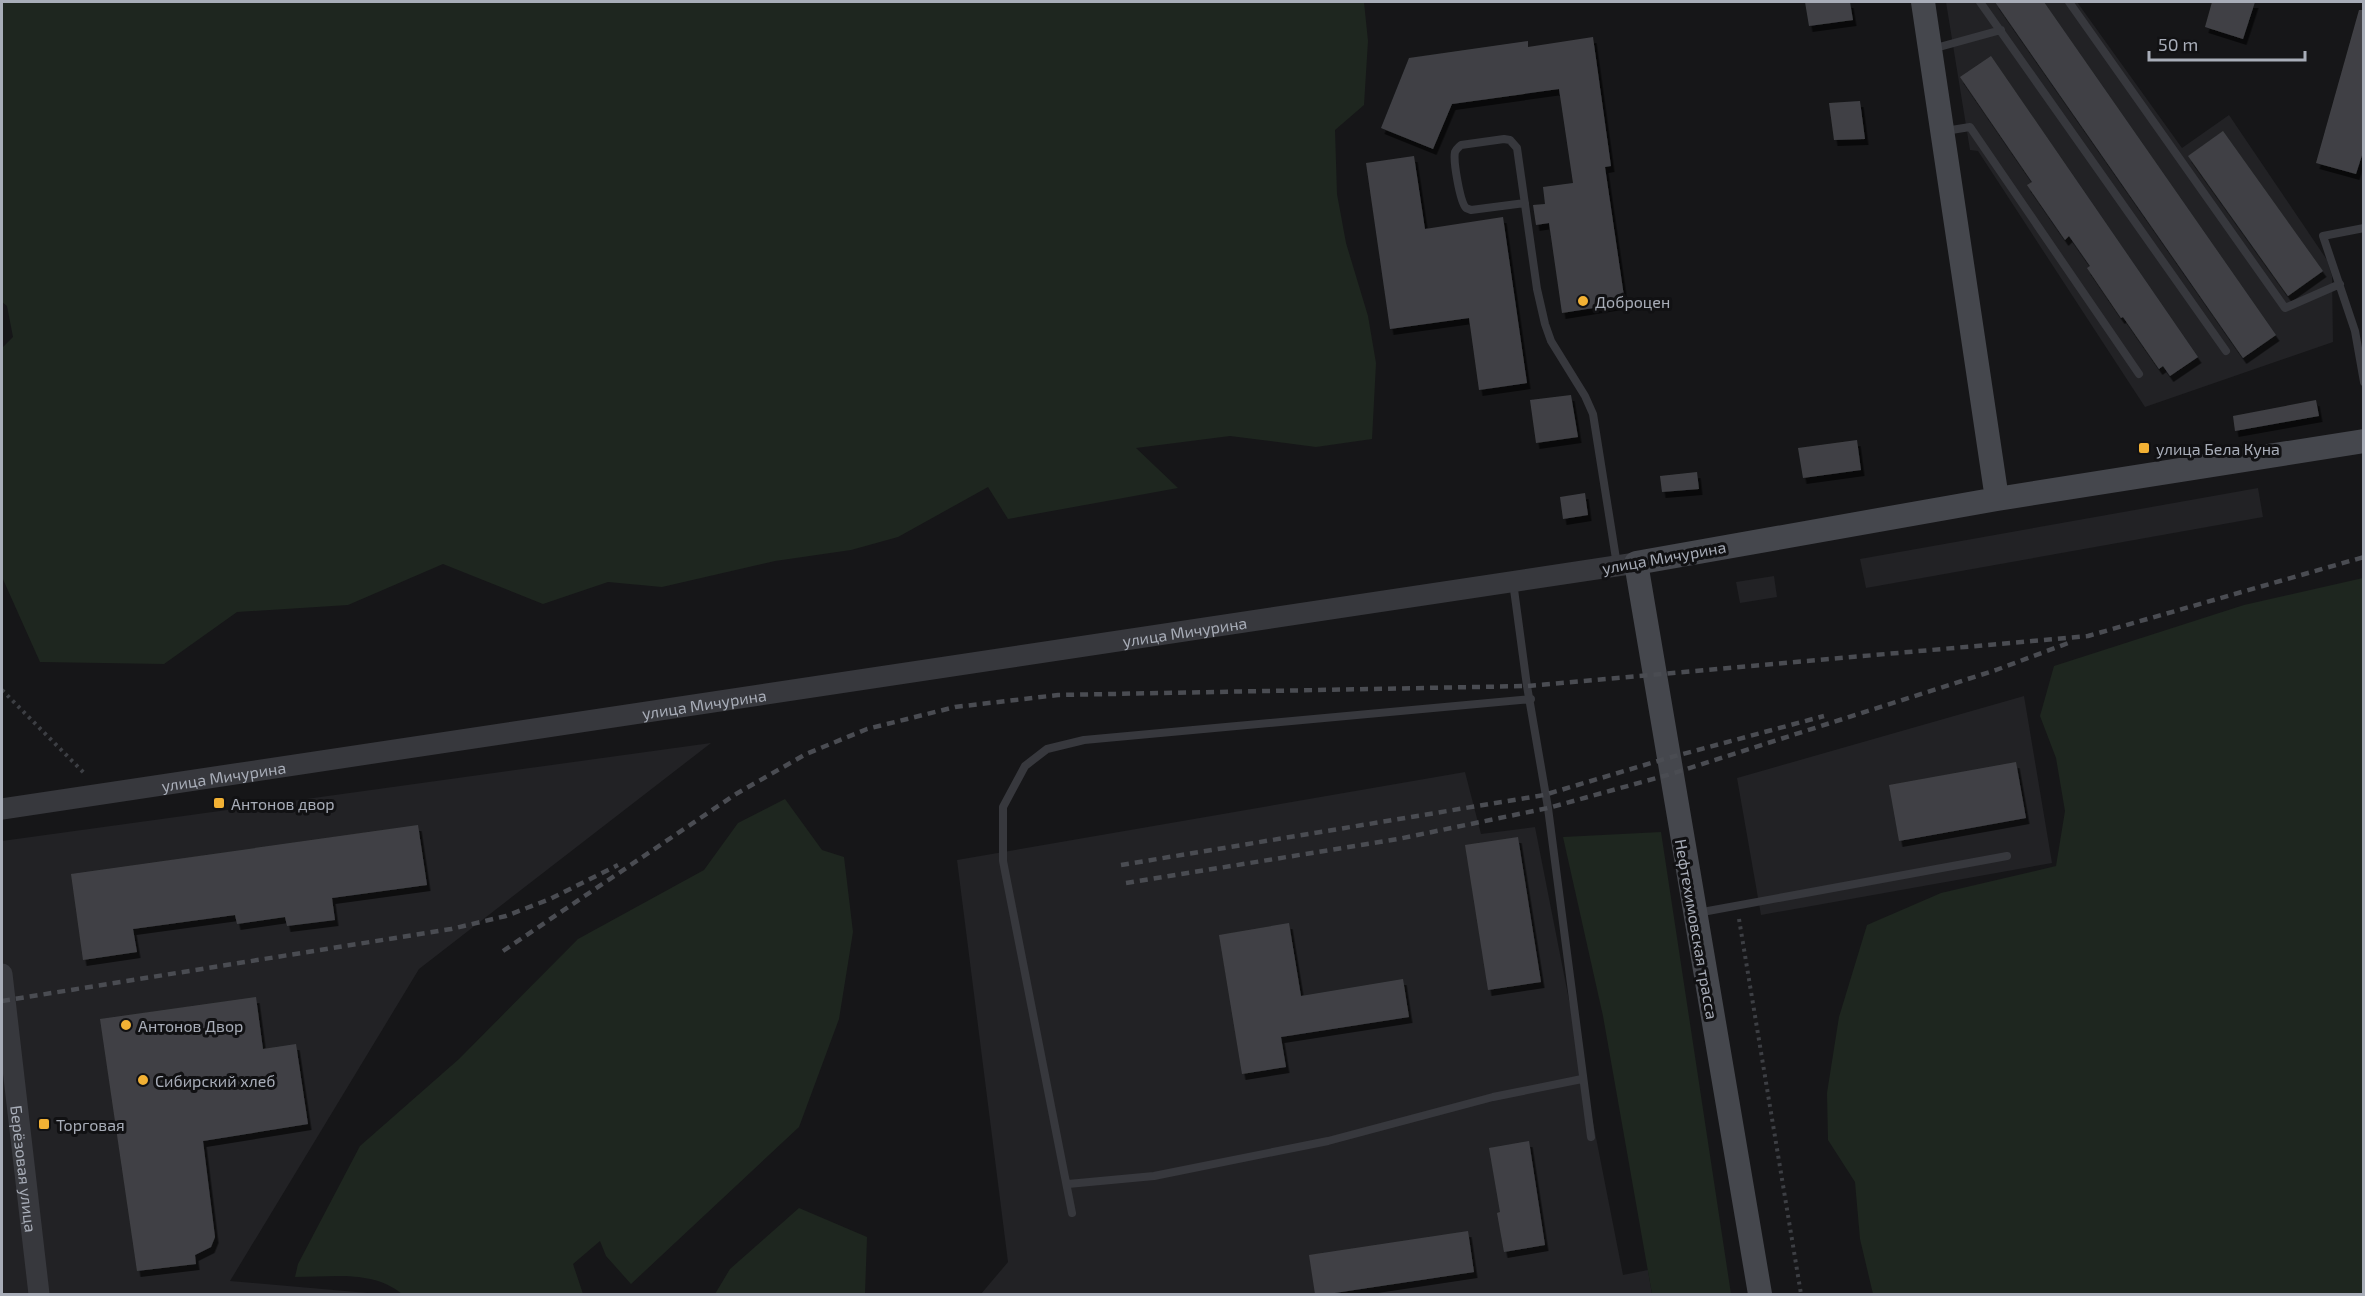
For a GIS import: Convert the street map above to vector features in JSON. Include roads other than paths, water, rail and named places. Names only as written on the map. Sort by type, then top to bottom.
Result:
[{"type":"main road","points":[[1923,2],[1997,499]]},
{"type":"main road","name":"улица Мичурина","points":[[1626,564],[1997,499],[2364,441]]},
{"type":"main road","name":"Нефтехимовская трасса","points":[[1626,564],[1694,914],[1760,1294]]},
{"type":"street","name":"улица Мичурина","points":[[2,809],[1626,564]]},
{"type":"street","name":"Берёзовая улица","points":[[2,974],[39,1294]]},
{"type":"lane","points":[[1980,2],[2226,351]]},
{"type":"lane","points":[[2068,2],[2285,308],[2340,284]]},
{"type":"lane","points":[[1929,49],[2001,30]]},
{"type":"lane","points":[[1941,131],[1970,127],[2139,374]]},
{"type":"lane","points":[[1525,203],[1471,210],[1466,208],[1461,198],[1455,157],[1457,148],[1461,145],[1503,139],[1510,140],[1517,148],[1525,203],[1537,289],[1545,324],[1551,341],[1590,405],[1597,427],[1626,564]]},
{"type":"lane","points":[[2364,228],[2323,236],[2355,331],[2364,382]]},
{"type":"lane","points":[[1513,581],[1548,808],[1591,1137]]},
{"type":"lane","points":[[1072,1213],[1004,861],[1003,807],[1025,766],[1047,749],[1084,740],[1531,699]]},
{"type":"lane","points":[[1694,914],[2007,856]]},
{"type":"lane","points":[[1068,1184],[1154,1176],[1328,1141],[1493,1097],[1582,1079]]},
{"type":"railway","points":[[503,951],[736,794],[806,754],[867,729],[955,707],[1058,695],[1527,686],[2088,636],[2364,557]]},
{"type":"railway","points":[[1126,883],[1398,839],[1548,808],[1671,774],[1996,670],[2071,642]]},
{"type":"railway","points":[[1121,865],[1544,795],[1668,758],[1824,716]]},
{"type":"railway","points":[[2,1001],[451,929],[506,916],[550,899],[618,865]]},
{"type":"place","name":"Доброцен","points":[[1583,301]]},
{"type":"place","name":"улица Бела Куна","points":[[2144,448]]},
{"type":"place","name":"Антонов двор","points":[[219,803]]},
{"type":"place","name":"Антонов Двор","points":[[126,1025]]},
{"type":"place","name":"Сибирский хлеб","points":[[143,1080]]},
{"type":"place","name":"Торговая","points":[[44,1124]]}]
